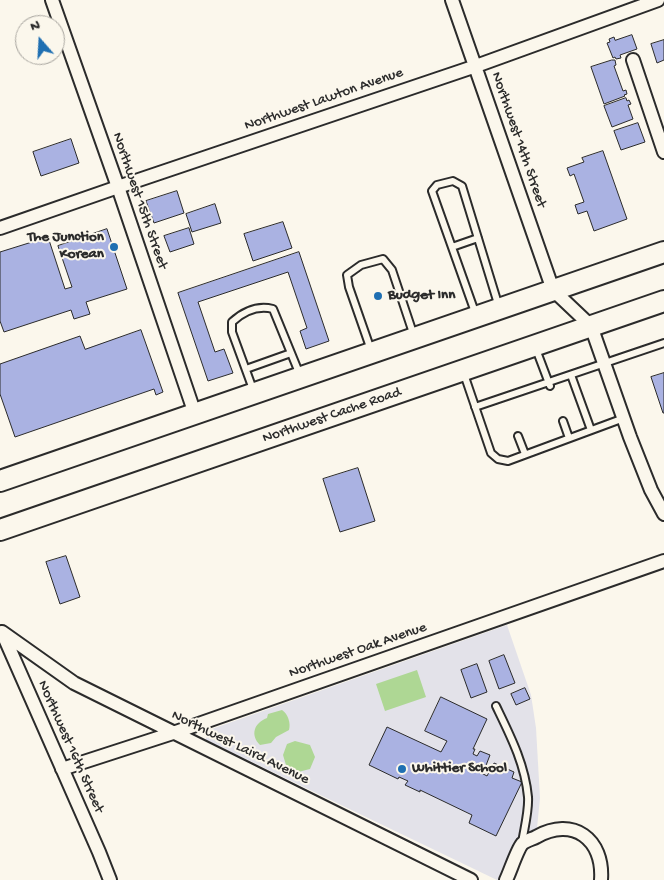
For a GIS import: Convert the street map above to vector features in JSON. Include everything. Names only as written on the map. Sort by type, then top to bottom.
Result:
[{"type":"main road","points":[[0,481],[664,252]]},
{"type":"main road","name":"Northwest Cache Road","points":[[0,530],[664,301]]},
{"type":"street","name":"Northwest 15th Street","points":[[52,0],[195,414]]},
{"type":"street","name":"Northwest 14th Street","points":[[452,0],[552,290]]},
{"type":"street","name":"Northwest Lawton Avenue","points":[[0,228],[476,66],[658,0]]},
{"type":"street","points":[[633,60],[664,152]]},
{"type":"street","points":[[552,290],[591,326],[651,490],[664,514]]},
{"type":"street","name":"Northwest Oak Avenue","points":[[62,769],[664,561]]},
{"type":"street","name":"Northwest Laird Avenue","points":[[1,631],[74,683],[471,880]]},
{"type":"street","name":"Northwest 16th Street","points":[[1,631],[110,880]]},
{"type":"street","points":[[506,880],[522,844],[548,830],[564,828],[580,832],[590,841],[597,852],[602,867],[601,880]]},
{"type":"lane","points":[[476,316],[432,191],[437,185],[453,181],[462,186],[499,308]]},
{"type":"lane","points":[[452,247],[478,238]]},
{"type":"lane","points":[[372,352],[349,287],[347,275],[361,265],[383,259],[392,270],[415,338]]},
{"type":"lane","points":[[255,393],[232,332],[232,322],[241,313],[263,306],[272,310],[301,377]]},
{"type":"lane","points":[[475,407],[505,400],[664,343]]},
{"type":"lane","points":[[535,345],[550,384]]},
{"type":"lane","points":[[246,369],[291,353]]},
{"type":"lane","points":[[462,370],[491,453],[498,459],[508,461],[624,418]]},
{"type":"lane","points":[[571,375],[591,430]]},
{"type":"lane","points":[[563,421],[569,438]]},
{"type":"lane","points":[[518,436],[525,454]]},
{"type":"lane","points":[[496,706],[517,750],[525,776],[528,799],[522,844]]},
{"type":"shaded area","name":"Whittier School","points":[[507,625],[531,695],[536,728],[540,798],[537,828],[501,878],[497,880],[206,740],[206,733],[209,730]]},
{"type":"green space","points":[[417,670],[426,697],[385,711],[376,684]]},
{"type":"green space","points":[[282,710],[289,719],[289,730],[276,737],[271,743],[260,745],[254,733],[256,726],[267,718],[268,714]]},
{"type":"green space","points":[[295,741],[310,745],[315,757],[310,769],[298,772],[286,765],[283,755],[287,744]]},
{"type":"building","points":[[632,35],[637,49],[620,55],[621,58],[613,58],[607,43],[610,42],[609,39],[614,37],[615,40]]},
{"type":"building","points":[[664,40],[664,60],[657,63],[651,44]]},
{"type":"building","points":[[615,60],[616,65],[614,66],[623,91],[626,90],[627,94],[604,104],[591,67]]},
{"type":"building","points":[[626,98],[631,104],[628,105],[633,119],[612,127],[604,106]]},
{"type":"building","points":[[638,123],[645,142],[621,150],[614,131]]},
{"type":"building","points":[[71,139],[79,163],[41,176],[33,152]]},
{"type":"building","points":[[603,151],[627,219],[594,231],[587,211],[578,214],[575,205],[584,202],[574,174],[570,176],[567,168],[584,162],[582,158]]},
{"type":"building","points":[[177,191],[184,213],[154,223],[146,201]]},
{"type":"building","points":[[215,204],[221,223],[192,232],[186,214]]},
{"type":"building","points":[[283,222],[292,248],[253,261],[244,234]]},
{"type":"building","points":[[189,228],[194,244],[170,252],[164,236]]},
{"type":"building","points":[[107,229],[127,289],[86,302],[90,314],[74,319],[71,310],[4,332],[0,321],[0,252],[48,237],[65,289],[72,287],[58,246]]},
{"type":"building","points":[[299,252],[329,341],[306,349],[300,331],[307,328],[288,272],[198,302],[215,352],[224,349],[233,373],[208,381],[178,293]]},
{"type":"building","points":[[141,330],[163,392],[156,395],[154,389],[15,437],[0,394],[0,364],[80,336],[85,349]]},
{"type":"building","points":[[664,373],[664,413],[663,413],[651,377]]},
{"type":"building","points":[[358,468],[375,521],[340,532],[323,479]]},
{"type":"building","points":[[66,556],[80,597],[60,604],[46,562]]},
{"type":"building","points":[[504,655],[515,683],[499,689],[489,661]]},
{"type":"building","points":[[477,664],[487,692],[471,698],[461,670]]},
{"type":"building","points":[[525,688],[530,699],[516,705],[511,694]]},
{"type":"building","points":[[441,697],[487,719],[473,749],[475,749],[473,754],[477,756],[480,751],[490,755],[485,768],[472,762],[470,767],[487,776],[494,763],[514,772],[512,778],[522,782],[496,836],[469,823],[472,815],[420,790],[420,792],[405,785],[408,781],[399,777],[398,779],[369,765],[387,727],[441,752],[447,741],[425,731]]},
{"type":"place","name":"The Junction Korean","points":[[114,247]]},
{"type":"place","name":"Budget Inn","points":[[378,296]]},
{"type":"place","name":"Whittier School","points":[[402,769]]}]
